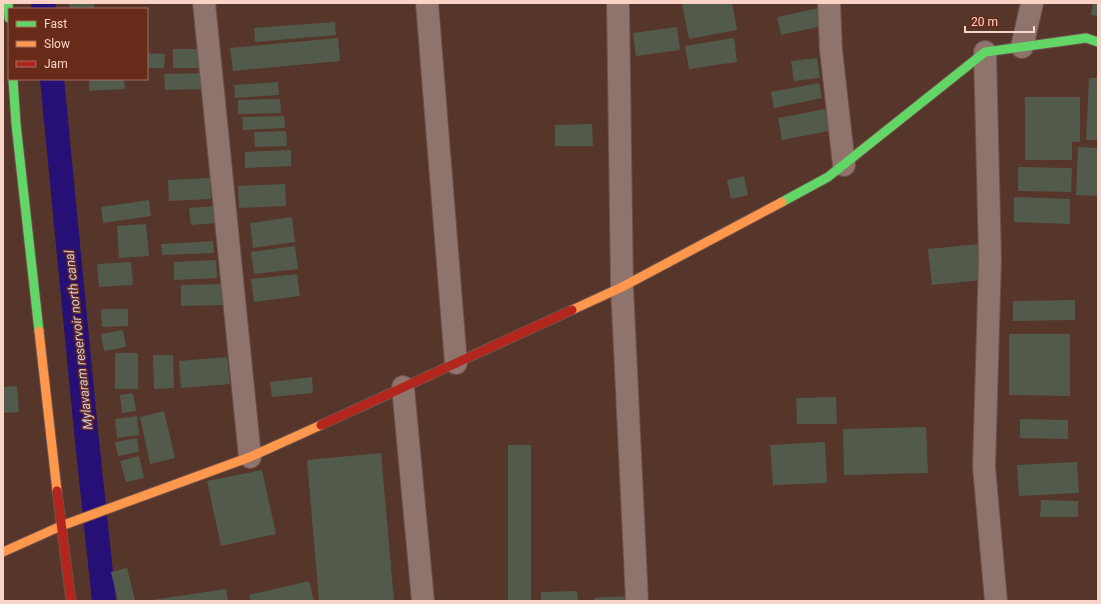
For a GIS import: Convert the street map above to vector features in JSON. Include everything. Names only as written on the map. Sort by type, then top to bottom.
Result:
[{"type":"main road","points":[[3,552],[61,526],[250,457],[622,287],[828,177],[985,52],[1086,38],[1098,42]]},
{"type":"main road","points":[[13,80],[10,124],[71,601]]},
{"type":"street","points":[[204,3],[250,457]]},
{"type":"street","points":[[427,3],[456,363]]},
{"type":"street","points":[[618,3],[622,287],[638,601]]},
{"type":"street","points":[[829,3],[831,50],[844,165]]},
{"type":"street","points":[[1022,47],[1032,3]]},
{"type":"street","points":[[985,52],[990,259],[984,467],[996,601]]},
{"type":"street","points":[[404,387],[423,601]]},
{"type":"building","points":[[69,3],[94,3],[94,8],[70,8]]},
{"type":"building","points":[[732,3],[737,30],[689,39],[682,4]]},
{"type":"building","points":[[1093,3],[1098,3],[1098,16],[1091,15]]},
{"type":"building","points":[[819,8],[823,26],[781,35],[777,17]]},
{"type":"building","points":[[335,22],[336,35],[255,42],[254,28]]},
{"type":"building","points":[[677,27],[680,50],[636,56],[633,33]]},
{"type":"building","points":[[338,38],[340,61],[233,71],[230,48]]},
{"type":"building","points":[[734,38],[737,62],[689,69],[685,46]]},
{"type":"building","points":[[173,49],[204,49],[204,68],[173,68]]},
{"type":"building","points":[[148,53],[165,54],[164,68],[148,68]]},
{"type":"building","points":[[817,58],[820,78],[794,81],[791,61]]},
{"type":"building","points":[[207,73],[207,89],[165,90],[164,74]]},
{"type":"building","points":[[1089,78],[1098,78],[1098,140],[1086,140]]},
{"type":"building","points":[[89,80],[124,80],[125,89],[89,91]]},
{"type":"building","points":[[278,82],[279,95],[235,98],[234,85]]},
{"type":"building","points":[[819,83],[822,98],[774,108],[771,92]]},
{"type":"building","points":[[1025,97],[1080,97],[1080,142],[1072,142],[1072,160],[1025,160]]},
{"type":"building","points":[[280,99],[281,113],[238,114],[238,100]]},
{"type":"building","points":[[825,109],[829,131],[782,140],[778,118]]},
{"type":"building","points":[[284,116],[285,128],[243,130],[242,117]]},
{"type":"building","points":[[592,124],[593,146],[555,146],[555,125]]},
{"type":"building","points":[[286,131],[287,146],[255,147],[254,132]]},
{"type":"building","points":[[1078,147],[1098,148],[1098,196],[1076,195]]},
{"type":"building","points":[[291,150],[291,166],[245,168],[245,152]]},
{"type":"building","points":[[1018,167],[1072,168],[1071,192],[1018,191]]},
{"type":"building","points":[[744,176],[748,195],[731,199],[727,180]]},
{"type":"building","points":[[210,178],[211,199],[169,201],[168,180]]},
{"type":"building","points":[[285,184],[286,206],[239,208],[238,186]]},
{"type":"building","points":[[1014,197],[1070,199],[1070,224],[1014,222]]},
{"type":"building","points":[[149,200],[151,216],[103,223],[101,207]]},
{"type":"building","points":[[215,206],[216,223],[191,225],[189,208]]},
{"type":"building","points":[[292,217],[295,242],[253,248],[250,223]]},
{"type":"building","points":[[146,224],[149,256],[119,258],[117,226]]},
{"type":"building","points":[[213,241],[214,253],[162,255],[161,244]]},
{"type":"building","points":[[979,244],[983,280],[932,285],[928,249]]},
{"type":"building","points":[[295,246],[298,269],[254,274],[251,252]]},
{"type":"building","points":[[216,260],[217,278],[174,280],[174,262]]},
{"type":"building","points":[[131,262],[133,285],[99,287],[97,264]]},
{"type":"building","points":[[297,274],[300,296],[254,302],[251,279]]},
{"type":"building","points":[[224,284],[225,305],[181,306],[181,285]]},
{"type":"building","points":[[1075,300],[1075,320],[1013,321],[1013,301]]},
{"type":"building","points":[[101,309],[128,309],[128,326],[102,327]]},
{"type":"building","points":[[123,330],[126,347],[104,351],[101,334]]},
{"type":"building","points":[[1009,334],[1070,334],[1070,396],[1009,395]]},
{"type":"building","points":[[115,353],[138,353],[138,389],[115,389]]},
{"type":"building","points":[[153,355],[173,355],[174,388],[154,389]]},
{"type":"building","points":[[227,357],[230,384],[181,388],[179,361]]},
{"type":"building","points":[[312,377],[313,393],[272,397],[270,382]]},
{"type":"building","points":[[17,386],[19,412],[3,413],[3,387]]},
{"type":"building","points":[[133,393],[136,411],[122,413],[120,395]]},
{"type":"building","points":[[836,397],[837,424],[797,424],[796,398]]},
{"type":"building","points":[[164,411],[175,458],[150,464],[140,417]]},
{"type":"building","points":[[137,416],[139,435],[117,438],[115,419]]},
{"type":"building","points":[[1020,419],[1068,420],[1068,439],[1020,438]]},
{"type":"building","points":[[926,427],[928,473],[844,475],[843,429]]},
{"type":"building","points":[[137,438],[139,452],[118,456],[115,442]]},
{"type":"building","points":[[825,442],[827,483],[773,485],[770,445]]},
{"type":"building","points":[[508,445],[531,445],[531,601],[508,601]]},
{"type":"building","points":[[381,453],[394,601],[319,601],[307,460]]},
{"type":"building","points":[[139,456],[144,478],[126,482],[120,461]]},
{"type":"building","points":[[1077,462],[1079,493],[1019,496],[1017,465]]},
{"type":"building","points":[[262,470],[276,534],[221,546],[207,481]]},
{"type":"building","points":[[1041,500],[1078,501],[1078,517],[1040,517]]},
{"type":"building","points":[[127,568],[135,600],[118,601],[111,572]]},
{"type":"building","points":[[309,581],[314,601],[251,601],[249,595]]},
{"type":"building","points":[[226,589],[228,601],[152,601],[152,600]]},
{"type":"building","points":[[577,591],[578,601],[541,601],[541,592]]},
{"type":"building","points":[[629,596],[630,601],[594,601],[594,598]]},
{"type":"waterway","name":"Mylavaram reservoir north canal","points":[[43,3],[44,8]]},
{"type":"waterway","name":"Mylavaram reservoir north canal","points":[[52,80],[104,601]]},
{"type":"traffic: fast","points":[[8,3],[8,8]]},
{"type":"traffic: fast","points":[[782,202],[828,177],[985,52],[1086,38],[1098,42]]},
{"type":"traffic: fast","points":[[13,80],[16,124],[39,331]]},
{"type":"traffic: slow","points":[[572,310],[622,287],[782,202]]},
{"type":"traffic: slow","points":[[39,331],[57,491]]},
{"type":"traffic: slow","points":[[3,552],[61,526],[250,457],[321,425]]},
{"type":"traffic: jam","points":[[321,425],[572,310]]},
{"type":"traffic: jam","points":[[57,491],[71,601]]}]
